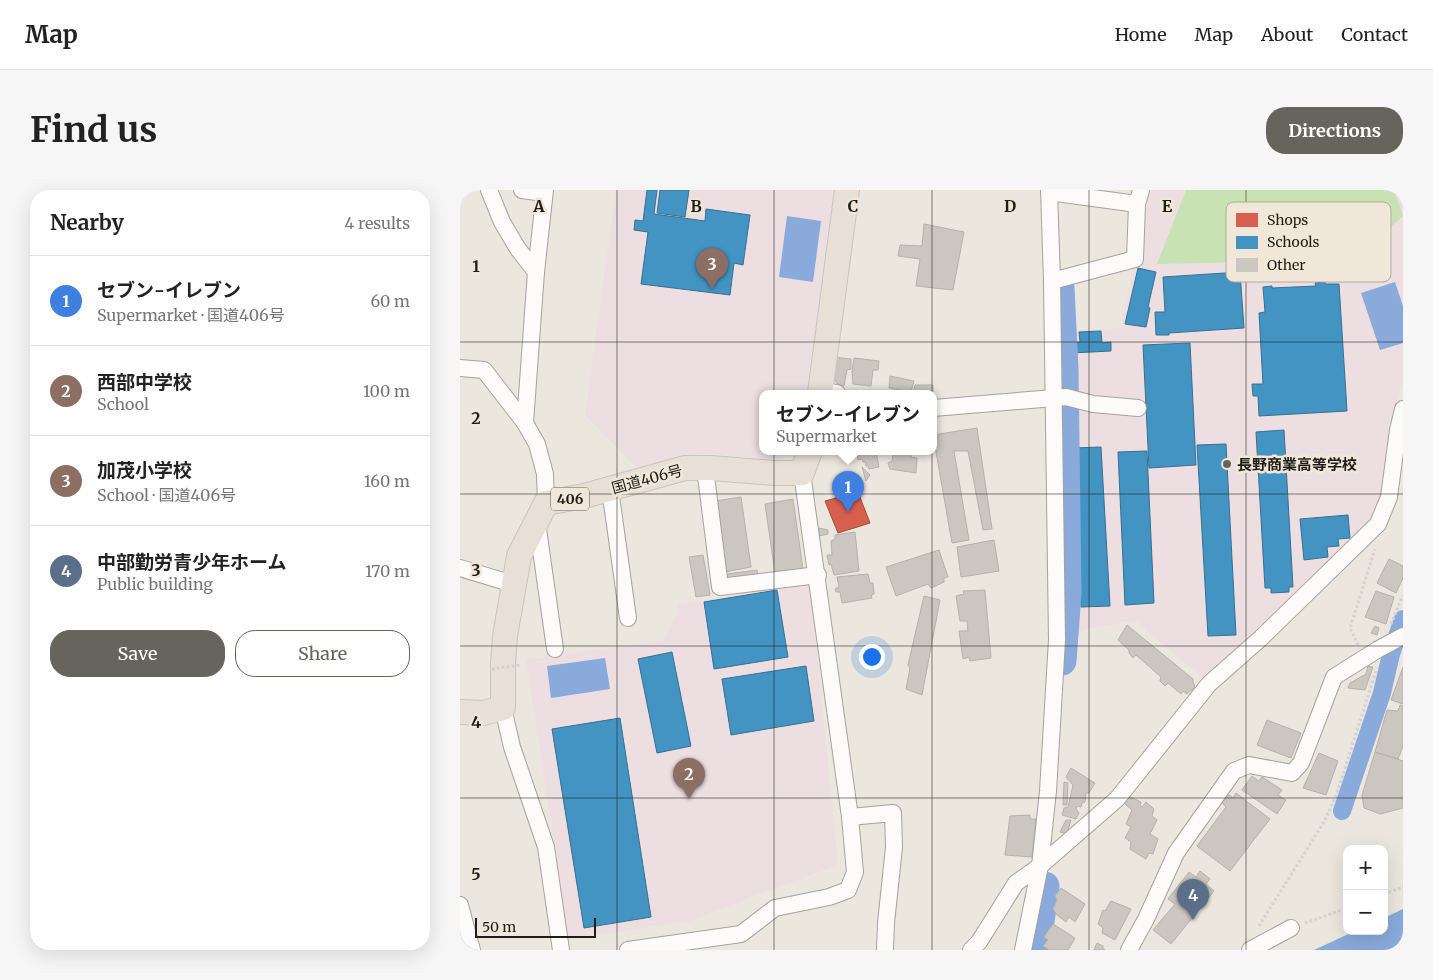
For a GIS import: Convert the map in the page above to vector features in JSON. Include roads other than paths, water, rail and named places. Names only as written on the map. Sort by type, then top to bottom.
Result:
[{"type":"highway","points":[[826,390],[847,190]]},
{"type":"highway","points":[[802,473],[809,455]]},
{"type":"highway","name":"国道406号","points":[[541,512],[584,496],[685,468],[802,473]]},
{"type":"highway","name":"406","points":[[503,708],[505,636],[513,584],[519,556],[541,512]]},
{"type":"highway","points":[[460,712],[483,713],[503,708]]},
{"type":"street","points":[[489,190],[502,222],[518,249],[536,272]]},
{"type":"street","points":[[522,190],[544,191],[524,423]]},
{"type":"street","points":[[1024,950],[1040,866],[1048,791],[1057,640],[1060,397],[1052,282],[1049,191],[1139,197],[1135,260],[1052,282]]},
{"type":"street","points":[[460,368],[484,370],[538,444],[545,474],[541,512],[555,649]]},
{"type":"street","points":[[937,408],[1060,397],[1093,404],[1138,408]]},
{"type":"street","points":[[971,950],[979,942],[1016,883],[1040,866],[1117,799],[1209,684],[1261,638],[1378,524],[1389,497],[1398,430],[1403,409]]},
{"type":"street","points":[[705,468],[720,587],[818,575]]},
{"type":"street","points":[[628,950],[740,934],[776,908],[829,897],[848,890],[855,872],[850,816],[818,575],[802,473]]},
{"type":"street","points":[[1389,497],[1403,483]]},
{"type":"street","points":[[610,489],[628,618]]},
{"type":"street","points":[[460,568],[513,584]]},
{"type":"street","points":[[1129,950],[1146,919],[1176,853],[1234,771],[1249,765],[1292,773],[1301,763],[1334,677],[1374,656],[1396,633]]},
{"type":"street","points":[[503,708],[512,747],[546,846],[560,950]]},
{"type":"street","points":[[850,816],[894,814],[894,847],[885,950]]},
{"type":"street","points":[[460,905],[472,950]]},
{"type":"street","points":[[1250,950],[1291,928]]},
{"type":"water","points":[[787,216],[821,221],[813,282],[779,277]]},
{"type":"water","points":[[1395,282],[1403,306],[1403,343],[1380,350],[1361,293]]},
{"type":"water","points":[[605,658],[610,689],[551,698],[547,666]]},
{"type":"water","points":[[1403,909],[1403,950],[1314,950],[1346,935],[1388,935],[1388,916]]},
{"type":"waterway","points":[[1060,288],[1064,369],[1067,593],[1062,661]]},
{"type":"waterway","points":[[1342,811],[1382,693],[1391,654],[1403,619]]},
{"type":"waterway","points":[[1036,950],[1045,886]]},
{"type":"place","name":"加茂小学校","points":[[712,289]]},
{"type":"place","name":"長野商業高等学校","points":[[1227,464]]},
{"type":"place","name":"セブン-イレブン","points":[[848,512]]},
{"type":"place","name":"西部中学校","points":[[689,799]]},
{"type":"place","name":"中部勤労青少年ホーム","points":[[1193,920]]}]
